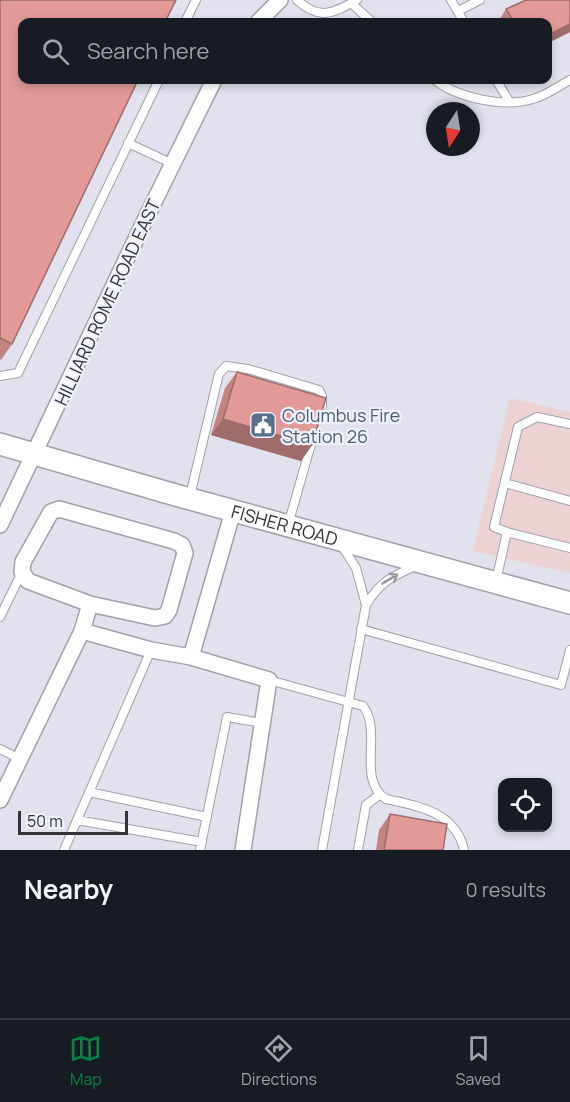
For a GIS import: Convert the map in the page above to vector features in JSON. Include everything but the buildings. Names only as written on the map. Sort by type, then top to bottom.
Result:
[{"type":"main road","name":"FISHER ROAD","points":[[0,444],[233,511],[570,603]]},
{"type":"street","points":[[262,18],[280,0]]},
{"type":"street","name":"HILLIARD ROME ROAD EAST","points":[[0,525],[212,84]]},
{"type":"street","points":[[58,508],[182,545],[184,553],[169,610],[165,616],[155,618],[90,604],[28,581],[22,572],[23,562],[51,512],[58,508]]},
{"type":"street","points":[[191,657],[233,511]]},
{"type":"street","points":[[0,800],[82,631],[90,604]]},
{"type":"street","points":[[82,631],[151,650],[191,657],[269,680],[243,850]]},
{"type":"lane","points":[[187,18],[196,0]]},
{"type":"lane","points":[[297,0],[306,8],[318,13],[330,13],[354,1],[369,18]]},
{"type":"lane","points":[[451,0],[462,18]]},
{"type":"lane","points":[[458,11],[478,0]]},
{"type":"lane","points":[[440,84],[474,98],[509,101],[533,99],[570,80]]},
{"type":"lane","points":[[0,376],[18,373],[157,84]]},
{"type":"lane","points":[[498,84],[509,101]]},
{"type":"lane","points":[[128,144],[172,164]]},
{"type":"lane","points":[[189,498],[219,374],[226,366],[248,369],[319,390],[322,401],[319,416]]},
{"type":"lane","points":[[570,424],[537,417],[518,427],[494,527],[570,548]]},
{"type":"lane","points":[[288,526],[316,427]]},
{"type":"lane","points":[[505,483],[570,501]]},
{"type":"lane","points":[[495,583],[507,532]]},
{"type":"lane","points":[[339,540],[356,568],[366,605]]},
{"type":"lane","points":[[322,850],[366,605],[381,584],[422,563]]},
{"type":"lane","points":[[0,616],[22,572]]},
{"type":"lane","points":[[361,629],[561,685],[570,650]]},
{"type":"lane","points":[[63,850],[151,650]]},
{"type":"lane","points":[[269,680],[363,706],[370,718],[371,763],[374,785],[379,795],[436,813],[457,833],[464,850]]},
{"type":"lane","points":[[77,820],[201,846],[227,717],[262,723]]},
{"type":"lane","points":[[0,749],[20,759]]},
{"type":"lane","points":[[89,792],[207,817]]},
{"type":"lane","points":[[358,850],[366,805],[379,795]]},
{"type":"shaded area","points":[[510,398],[570,412],[570,573],[473,551]]},
{"type":"place","name":"Columbus Fire Station 26","points":[[263,425]]}]
